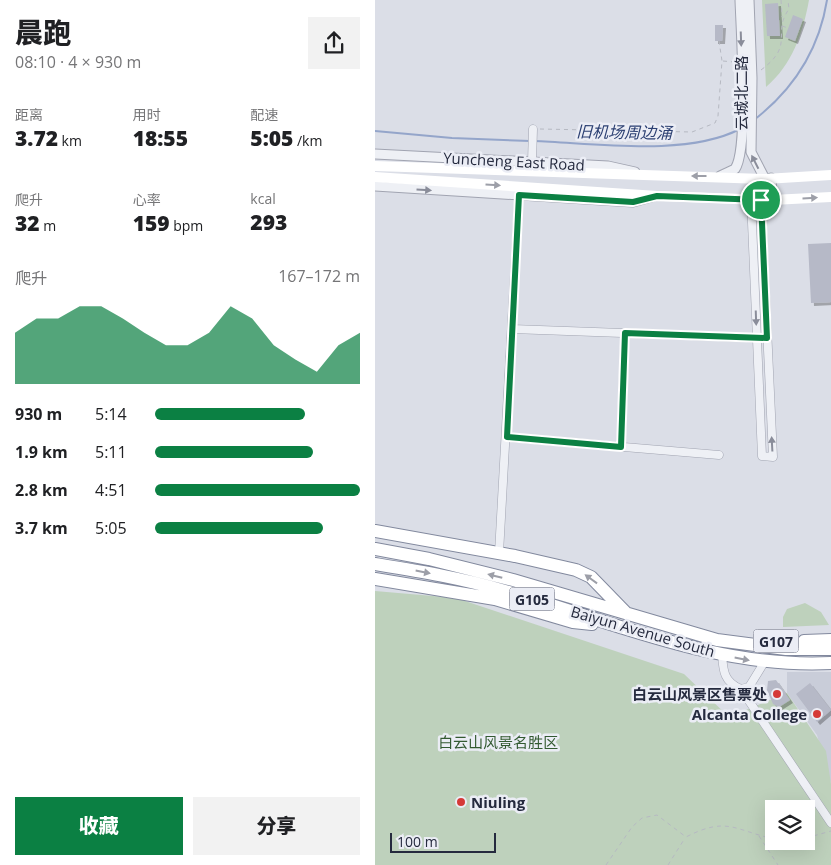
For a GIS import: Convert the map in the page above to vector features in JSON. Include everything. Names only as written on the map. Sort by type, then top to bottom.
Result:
[{"type":"highway","points":[[375,531],[499,553],[576,570],[591,577],[626,613]]},
{"type":"highway","name":"Baiyun Avenue South","points":[[375,549],[429,559],[485,573],[720,641],[786,649],[831,648]]},
{"type":"highway","name":"Baiyun Avenue South","points":[[375,564],[452,578],[503,590],[685,646],[765,661],[793,664],[831,664]]},
{"type":"highway","points":[[375,579],[495,599],[573,622],[618,626]]},
{"type":"highway","name":"Baiyun Avenue South","points":[[720,641],[743,638],[779,641],[831,640]]},
{"type":"highway","name":"Baiyun Avenue South","points":[[765,661],[831,656]]},
{"type":"main road","name":"Yuncheng East Road","points":[[375,166],[652,176],[768,178],[831,175]]},
{"type":"main road","name":"Yuncheng East Road","points":[[375,177],[657,196],[756,200],[831,197]]},
{"type":"street","name":"云城北二路","points":[[740,0],[742,62],[747,78]]},
{"type":"street","name":"云城北二路","points":[[720,176],[737,166],[745,144],[749,0]]},
{"type":"street","points":[[531,158],[533,129]]},
{"type":"street","name":"云城北二路","points":[[745,144],[755,164],[768,178]]},
{"type":"street","name":"Yuncheng East Road","points":[[375,154],[531,158],[608,166],[652,176]]},
{"type":"street","points":[[768,178],[772,200]]},
{"type":"street","name":"Yuncheng East Road","points":[[375,186],[633,202],[657,196]]},
{"type":"street","points":[[499,553],[507,437],[519,195]]},
{"type":"street","points":[[756,200],[767,338],[773,457],[762,456],[757,338],[756,200]]},
{"type":"street","points":[[512,329],[767,338]]},
{"type":"street","points":[[621,447],[625,333]]},
{"type":"street","points":[[507,437],[719,455]]},
{"type":"street","points":[[722,654],[725,676],[728,682],[741,689],[831,822]]},
{"type":"street","points":[[741,689],[749,687],[765,661]]},
{"type":"path","points":[[761,70],[775,60],[780,52],[781,0]]},
{"type":"path","points":[[782,18],[789,9],[787,0]]},
{"type":"path","points":[[782,26],[788,28]]},
{"type":"path","points":[[533,129],[692,132],[715,122],[718,116],[722,62],[719,41]]},
{"type":"path","points":[[722,62],[742,62]]},
{"type":"path","points":[[606,865],[632,827],[642,818],[657,815],[686,837]]},
{"type":"path","points":[[668,865],[686,837],[700,830],[731,825],[765,837]]},
{"type":"path","points":[[815,835],[831,831]]},
{"type":"path","points":[[759,836],[778,865]]},
{"type":"shaded area","name":"Alcanta College","points":[[787,672],[831,672],[831,784],[817,735],[787,693]]},
{"type":"green space","points":[[762,0],[809,0],[795,48],[783,69],[766,87]]},
{"type":"green space","name":"白云山风景名胜区","points":[[375,591],[456,598],[684,674],[729,717],[787,693],[826,751],[831,784],[831,865],[375,865]]},
{"type":"green space","points":[[805,603],[821,612],[829,625],[783,627],[783,617],[787,609]]},
{"type":"building","points":[[778,3],[780,36],[767,36],[765,4]]},
{"type":"building","points":[[793,15],[803,19],[795,41],[785,37]]},
{"type":"building","points":[[715,25],[723,25],[722,41],[715,41]]},
{"type":"building","points":[[831,243],[831,302],[811,303],[808,244]]},
{"type":"building","name":"白云山风景区售票处","points":[[776,680],[790,700],[779,707],[773,704],[767,690],[768,681]]},
{"type":"building","points":[[810,683],[831,710],[817,722],[796,694]]},
{"type":"waterway","name":"旧机场周边涌","points":[[754,120],[793,82],[811,52],[818,35],[827,0]]},
{"type":"waterway","name":"旧机场周边涌","points":[[534,141],[667,146],[718,138],[740,129]]},
{"type":"waterway","name":"旧机场周边涌","points":[[375,131],[452,138],[530,141]]},
{"type":"place","name":"白云山风景区售票处","points":[[777,694]]},
{"type":"place","name":"Alcanta College","points":[[817,714]]},
{"type":"place","name":"Niuling","points":[[461,802]]},
{"type":"route","points":[[519,195],[633,202],[657,196],[761,200],[767,338],[625,333],[621,447],[507,437],[519,195]]}]
